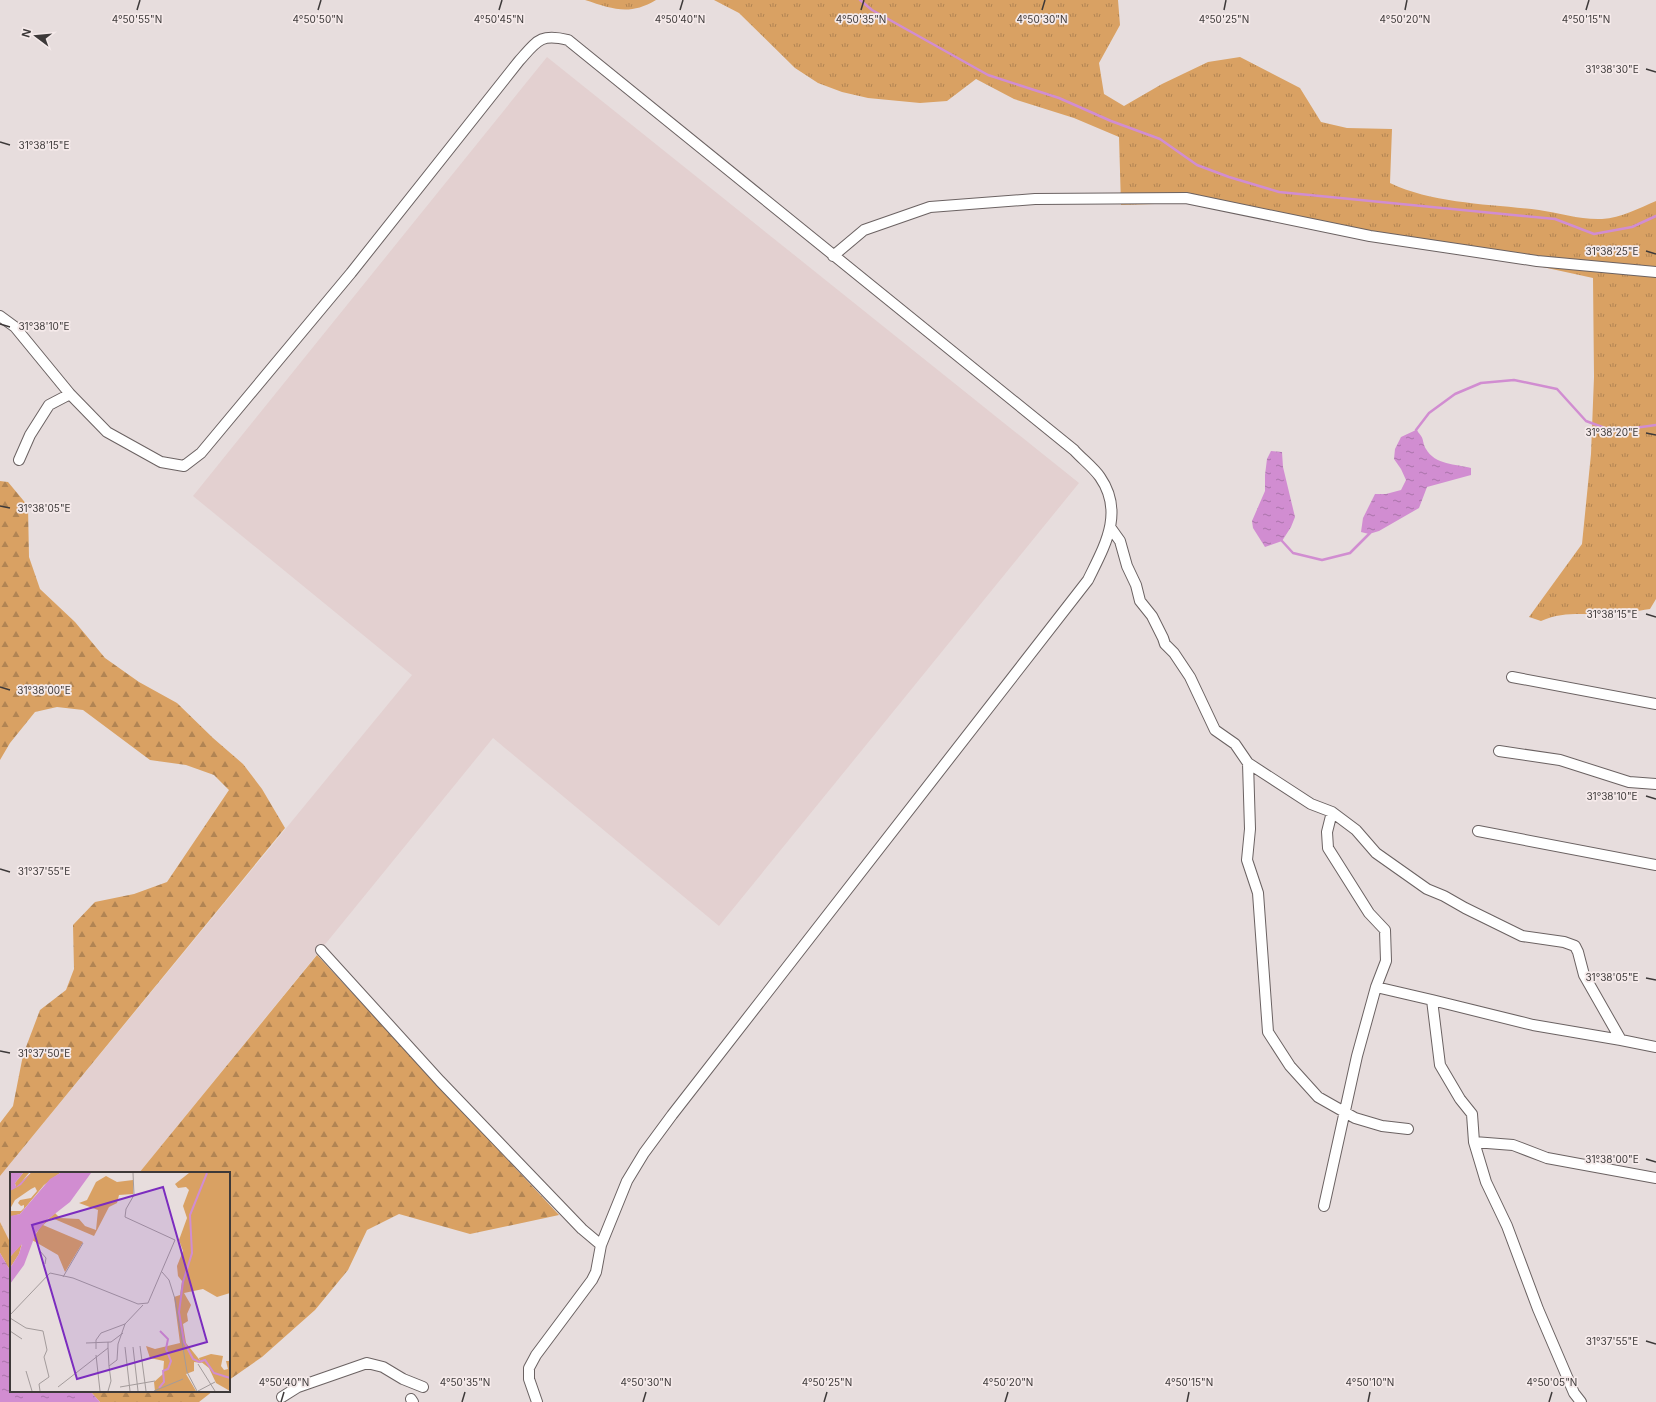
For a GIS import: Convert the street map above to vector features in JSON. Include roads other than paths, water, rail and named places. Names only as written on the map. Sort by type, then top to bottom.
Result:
[{"type":"street","points":[[0,316],[15,327],[70,394],[107,432],[161,462],[184,466],[201,453],[351,273],[519,60],[536,42],[545,37],[554,36],[568,40],[1074,450],[1100,477],[1108,493],[1112,509],[1110,527],[1105,544],[1088,580],[677,1108],[644,1153],[627,1181],[601,1245],[596,1272],[592,1280],[536,1355],[529,1368],[529,1379],[537,1402]]},
{"type":"street","points":[[833,256],[864,230],[930,207],[1035,199],[1186,198],[1370,236],[1538,261],[1656,272]]},
{"type":"street","points":[[18,460],[30,435],[49,405],[70,394]]},
{"type":"street","points":[[1110,527],[1120,542],[1127,566],[1136,585],[1140,601],[1152,616],[1165,644],[1174,653],[1190,677],[1215,730],[1235,744],[1248,763],[1311,804],[1332,812],[1356,830],[1376,853],[1427,889],[1444,896],[1522,936],[1564,942],[1575,946],[1584,975],[1621,1040]]},
{"type":"street","points":[[1512,677],[1656,704]]},
{"type":"street","points":[[1499,751],[1560,760],[1629,782],[1656,784]]},
{"type":"street","points":[[1248,763],[1250,829],[1247,860],[1258,894],[1268,1032],[1290,1066],[1318,1097],[1355,1118],[1382,1126],[1408,1129]]},
{"type":"street","points":[[1324,1206],[1346,1112],[1357,1056],[1376,987],[1386,961],[1385,930],[1369,913],[1328,848],[1327,832],[1332,812]]},
{"type":"street","points":[[1478,831],[1656,865]]},
{"type":"street","points":[[321,950],[440,1081],[582,1229],[601,1245]]},
{"type":"street","points":[[1376,987],[1533,1025],[1656,1047]]},
{"type":"street","points":[[1432,1000],[1440,1065],[1460,1099],[1472,1114],[1474,1142],[1486,1182],[1507,1226],[1538,1309],[1574,1393],[1581,1402]]},
{"type":"street","points":[[1474,1142],[1513,1145],[1547,1158],[1656,1178]]},
{"type":"street","points":[[282,1397],[298,1387],[367,1363],[383,1367],[403,1379],[423,1388]]},
{"type":"water","points":[[1416,430],[1421,436],[1426,449],[1430,454],[1440,461],[1471,468],[1471,475],[1427,487],[1419,508],[1379,531],[1369,534],[1361,532],[1363,518],[1375,494],[1386,494],[1401,490],[1406,480],[1394,459],[1395,449],[1401,437]]},
{"type":"water","points":[[1271,451],[1282,452],[1283,467],[1295,517],[1291,527],[1282,541],[1265,547],[1253,528],[1252,521],[1265,491],[1267,459]]},
{"type":"water","points":[[0,1253],[10,1270],[10,1392],[91,1392],[100,1402],[0,1402]]},
{"type":"waterway","points":[[860,0],[872,10],[988,75],[1059,98],[1111,121],[1160,139],[1197,165],[1229,177],[1279,192],[1555,219],[1594,234],[1632,227],[1656,216]]},
{"type":"waterway","points":[[1417,434],[1416,430],[1429,413],[1455,394],[1481,383],[1514,380],[1557,389],[1586,421],[1613,431],[1656,425]]},
{"type":"waterway","points":[[1282,541],[1293,553],[1322,560],[1350,553],[1370,533]]}]
